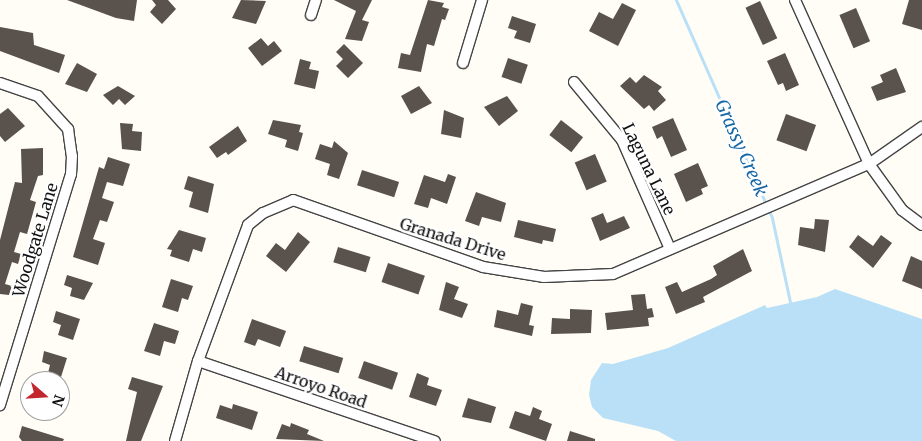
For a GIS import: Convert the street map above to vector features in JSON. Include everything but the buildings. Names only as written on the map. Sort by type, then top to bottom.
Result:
[{"type":"street","points":[[311,15],[316,0]]},
{"type":"street","points":[[463,63],[482,0]]},
{"type":"street","points":[[795,0],[869,164],[902,210],[922,225]]},
{"type":"street","name":"Laguna Lane","points":[[574,82],[622,140],[670,249]]},
{"type":"street","name":"Woodgate Lane","points":[[0,83],[38,96],[68,129],[71,141],[71,174],[0,405]]},
{"type":"street","name":"Granada Drive","points":[[175,441],[198,361],[248,225],[263,213],[293,200],[483,267],[544,277],[613,274],[779,201],[869,164],[922,127]]},
{"type":"street","name":"Arroyo Road","points":[[198,361],[435,441]]},
{"type":"water","points":[[835,289],[922,319],[922,441],[676,441],[658,431],[603,418],[592,407],[589,395],[591,380],[602,363],[613,364],[668,348],[765,305],[767,308],[817,297]]},
{"type":"waterway","name":"Grassy Creek","points":[[676,0],[772,218],[790,302]]}]
